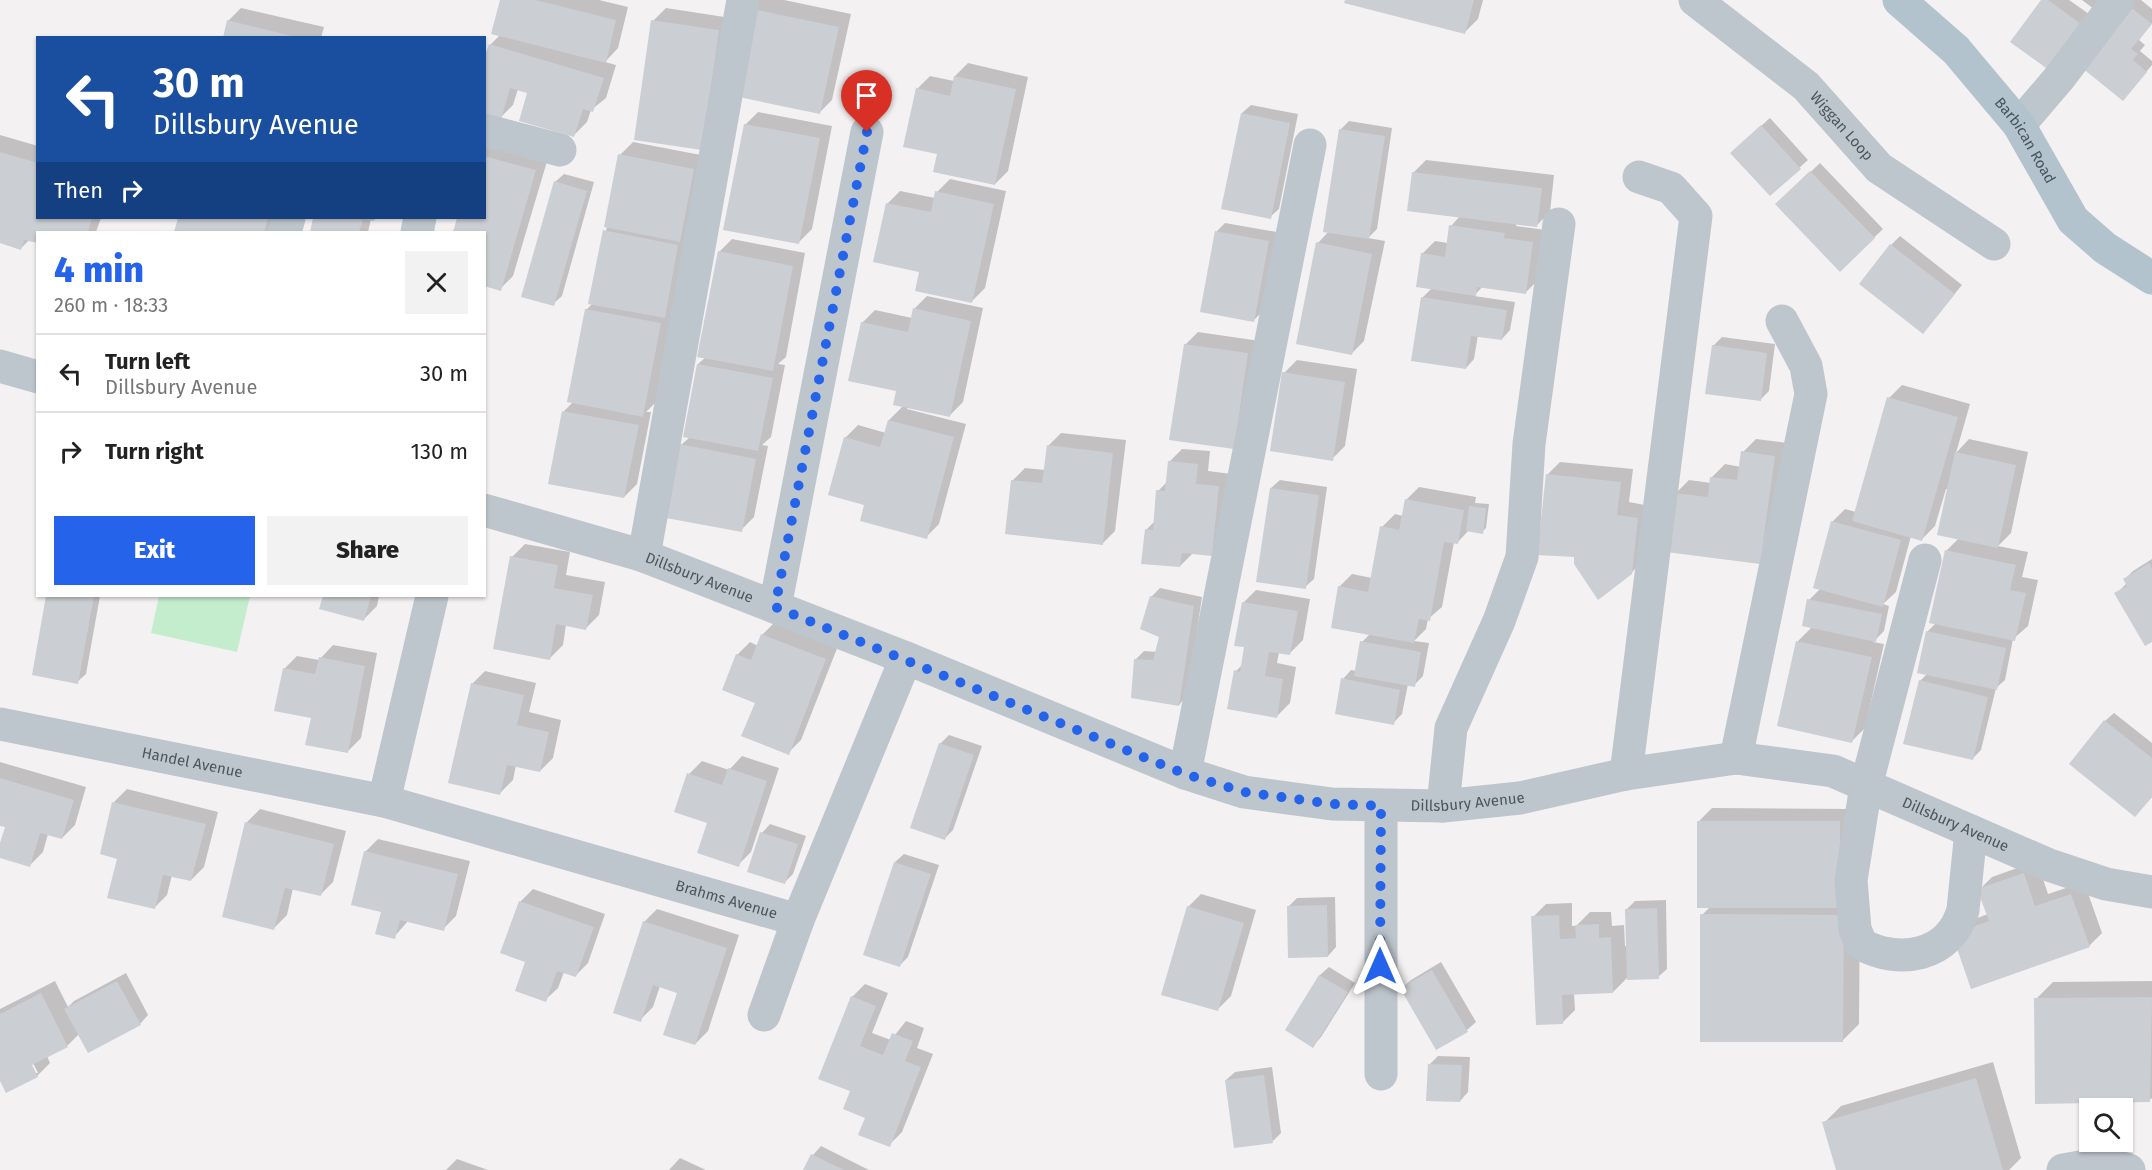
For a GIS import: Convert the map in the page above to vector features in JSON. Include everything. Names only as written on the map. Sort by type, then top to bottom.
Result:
[{"type":"main road","name":"Barbican Road","points":[[1899,0],[1956,50],[2019,126],[2073,220],[2105,248],[2152,278]]},
{"type":"street","points":[[644,556],[743,0]]},
{"type":"street","name":"Wiggan Loop","points":[[1695,0],[1806,86],[1879,168],[1994,244]]},
{"type":"street","points":[[2019,126],[2060,77],[2118,0]]},
{"type":"street","points":[[486,131],[560,150]]},
{"type":"street","points":[[775,607],[867,132]]},
{"type":"street","points":[[1185,774],[1310,145]]},
{"type":"street","points":[[1626,774],[1696,216],[1671,188],[1639,177]]},
{"type":"street","points":[[1443,806],[1451,728],[1498,621],[1522,557],[1529,444],[1559,224]]},
{"type":"street","points":[[1736,758],[1811,394],[1806,366],[1782,321]]},
{"type":"street","points":[[0,366],[36,376]]},
{"type":"street","name":"Dillsbury Avenue","points":[[486,511],[644,556],[906,658],[1185,774],[1244,792],[1332,804],[1443,806],[1520,798],[1626,774],[1736,758],[1833,771],[2049,865],[2106,884],[2152,892]]},
{"type":"street","points":[[1924,560],[1866,786],[1851,880],[1851,906],[1855,929],[1861,944],[1876,952],[1891,956],[1927,951],[1941,943],[1954,930],[1963,910],[1971,831]]},
{"type":"street","points":[[384,801],[432,597]]},
{"type":"street","name":"Brahms Avenue","points":[[384,801],[798,920],[906,658]]},
{"type":"street","name":"Handel Avenue","points":[[0,724],[384,801]]},
{"type":"street","points":[[1381,806],[1381,1074]]},
{"type":"street","points":[[764,1015],[798,920]]},
{"type":"street","points":[[2063,1170],[2103,1163],[2129,1170]]},
{"type":"green space","points":[[159,597],[250,597],[237,652],[151,633]]},
{"type":"building","points":[[500,0],[536,0],[616,20],[606,63],[491,34]]},
{"type":"building","points":[[1345,0],[1474,0],[1465,34],[1344,3]]},
{"type":"building","points":[[2041,0],[2048,0],[2081,24],[2049,70],[2010,42]]},
{"type":"building","points":[[2124,2],[2152,24],[2131,49],[2138,54],[2133,60],[2147,72],[2123,101],[2076,63]]},
{"type":"building","points":[[748,8],[839,27],[820,114],[729,95]]},
{"type":"building","points":[[227,20],[292,36],[223,36]]},
{"type":"building","points":[[651,20],[719,30],[702,150],[634,140]]},
{"type":"building","points":[[489,44],[604,78],[593,112],[583,109],[574,137],[519,121],[527,93],[510,88],[501,120],[486,116],[486,52]]},
{"type":"building","points":[[954,76],[1016,89],[995,185],[933,172],[937,154],[903,147],[916,88],[950,96]]},
{"type":"building","points":[[1241,113],[1290,123],[1271,219],[1221,209]]},
{"type":"building","points":[[744,124],[820,138],[799,244],[723,230]]},
{"type":"building","points":[[1761,125],[1801,169],[1770,196],[1730,153]]},
{"type":"building","points":[[1339,129],[1385,136],[1369,239],[1323,232]]},
{"type":"building","points":[[0,152],[36,162],[36,219],[92,219],[88,231],[36,231],[36,243],[24,240],[21,250],[0,243]]},
{"type":"building","points":[[618,154],[694,169],[680,242],[604,227]]},
{"type":"building","points":[[486,157],[536,170],[501,291],[486,287],[486,231],[453,231],[457,219],[486,219]]},
{"type":"building","points":[[1810,171],[1875,238],[1840,272],[1775,204]]},
{"type":"building","points":[[1412,172],[1542,188],[1537,227],[1407,211]]},
{"type":"building","points":[[554,181],[587,191],[554,306],[521,297]]},
{"type":"building","points":[[935,191],[994,204],[972,303],[915,291],[919,272],[873,262],[886,203],[931,212]]},
{"type":"building","points":[[178,219],[268,219],[264,231],[174,231]]},
{"type":"building","points":[[313,219],[363,219],[359,231],[310,231]]},
{"type":"building","points":[[1449,225],[1505,233],[1504,238],[1533,242],[1526,294],[1477,287],[1476,296],[1416,287],[1421,253],[1445,257]]},
{"type":"building","points":[[603,230],[678,245],[665,318],[588,304]]},
{"type":"building","points":[[1215,231],[1269,241],[1254,322],[1200,312]]},
{"type":"building","points":[[1316,242],[1372,254],[1352,355],[1296,344]]},
{"type":"building","points":[[1890,244],[1955,294],[1923,334],[1859,284]]},
{"type":"building","points":[[718,251],[793,266],[773,371],[697,357]]},
{"type":"building","points":[[1421,297],[1507,310],[1502,340],[1471,336],[1466,369],[1411,361]]},
{"type":"building","points":[[913,308],[971,321],[950,417],[893,405],[896,391],[848,381],[861,322],[908,332]]},
{"type":"building","points":[[585,309],[661,323],[643,417],[567,402]]},
{"type":"building","points":[[1184,344],[1248,353],[1234,449],[1169,440]]},
{"type":"building","points":[[1712,345],[1767,353],[1761,401],[1705,394]]},
{"type":"building","points":[[697,364],[773,378],[758,451],[683,437]]},
{"type":"building","points":[[1282,372],[1345,382],[1333,461],[1270,451]]},
{"type":"building","points":[[1887,397],[1958,417],[1922,541],[1852,521]]},
{"type":"building","points":[[562,411],[639,425],[624,498],[548,484]]},
{"type":"building","points":[[888,420],[954,437],[927,539],[860,521],[864,505],[828,495],[844,437],[880,447]]},
{"type":"building","points":[[680,444],[756,459],[742,532],[666,518]]},
{"type":"building","points":[[1047,445],[1113,453],[1103,545],[1005,534],[1011,480],[1042,483]]},
{"type":"building","points":[[1741,451],[1775,456],[1760,564],[1666,552],[1674,493],[1708,497],[1710,477],[1737,480]]},
{"type":"building","points":[[1955,452],[2016,465],[1998,548],[1937,535]]},
{"type":"building","points":[[1168,461],[1198,464],[1196,484],[1219,486],[1212,556],[1182,553],[1180,567],[1141,564],[1145,529],[1153,530],[1156,490],[1165,491]]},
{"type":"building","points":[[1546,474],[1621,482],[1617,515],[1638,518],[1632,574],[1598,600],[1574,564],[1574,557],[1537,555]]},
{"type":"building","points":[[1270,488],[1319,495],[1306,589],[1256,582]]},
{"type":"building","points":[[1405,499],[1464,510],[1458,544],[1444,542],[1430,621],[1419,619],[1414,643],[1331,628],[1338,586],[1368,592],[1380,526],[1399,530]]},
{"type":"building","points":[[1469,506],[1486,508],[1483,534],[1466,531]]},
{"type":"building","points":[[1831,521],[1901,540],[1883,607],[1813,588]]},
{"type":"building","points":[[1945,550],[2016,565],[2010,590],[2026,593],[2015,641],[1929,623]]},
{"type":"building","points":[[510,556],[558,565],[554,588],[593,595],[586,630],[556,624],[550,660],[493,649]]},
{"type":"building","points":[[2149,563],[2152,568],[2152,642],[2145,646],[2114,593],[2127,586],[2123,579]]},
{"type":"building","points":[[1150,596],[1194,606],[1179,706],[1131,698],[1134,659],[1153,660],[1159,637],[1140,629]]},
{"type":"building","points":[[46,597],[94,597],[78,684],[32,675]]},
{"type":"building","points":[[323,597],[371,597],[364,621],[319,609]]},
{"type":"building","points":[[1807,599],[1882,614],[1876,642],[1802,626]]},
{"type":"building","points":[[1242,602],[1298,611],[1290,655],[1269,652],[1265,676],[1283,679],[1277,718],[1227,709],[1234,670],[1240,672],[1244,647],[1234,646]]},
{"type":"building","points":[[1926,631],[2006,648],[1997,690],[1917,673]]},
{"type":"building","points":[[761,634],[826,659],[789,755],[741,736],[755,703],[722,690],[736,654],[751,660]]},
{"type":"building","points":[[1360,641],[1421,652],[1415,687],[1354,676]]},
{"type":"building","points":[[1796,641],[1872,657],[1852,743],[1777,726]]},
{"type":"building","points":[[319,657],[365,666],[348,753],[305,745],[311,718],[274,711],[283,668],[315,674]]},
{"type":"building","points":[[1341,678],[1400,690],[1394,725],[1335,714]]},
{"type":"building","points":[[1919,680],[1988,697],[1973,760],[1903,744]]},
{"type":"building","points":[[471,683],[524,695],[517,725],[549,732],[540,772],[507,765],[500,795],[448,783]]},
{"type":"building","points":[[2104,720],[2152,758],[2152,797],[2135,817],[2069,764]]},
{"type":"building","points":[[939,743],[974,755],[945,840],[910,828]]},
{"type":"building","points":[[728,768],[767,781],[739,867],[697,853],[707,823],[674,812],[687,773],[722,785]]},
{"type":"building","points":[[0,778],[74,800],[62,839],[40,833],[30,867],[0,858],[0,843],[5,827],[0,826]]},
{"type":"building","points":[[112,802],[206,824],[191,881],[163,875],[155,909],[107,898],[117,859],[100,854]]},
{"type":"building","points":[[1697,821],[1840,821],[1840,908],[1697,908]]},
{"type":"building","points":[[245,822],[334,844],[321,896],[285,888],[274,930],[222,917]]},
{"type":"building","points":[[760,832],[798,844],[785,884],[747,872]]},
{"type":"building","points":[[364,851],[458,874],[444,931],[400,920],[395,939],[375,934],[381,912],[351,905]]},
{"type":"building","points":[[894,862],[931,874],[900,967],[863,955]]},
{"type":"building","points":[[2024,873],[2035,906],[2071,894],[2090,947],[1971,989],[1952,934],[1989,921],[1977,889]]},
{"type":"building","points":[[519,901],[594,927],[576,977],[557,971],[546,1002],[515,991],[525,962],[500,953]]},
{"type":"building","points":[[1327,905],[1328,957],[1288,958],[1287,906]]},
{"type":"building","points":[[1187,906],[1244,923],[1218,1011],[1161,995]]},
{"type":"building","points":[[1657,908],[1659,979],[1627,980],[1625,909]]},
{"type":"building","points":[[1700,914],[1844,915],[1843,1042],[1700,1042]]},
{"type":"building","points":[[1559,915],[1560,939],[1576,938],[1575,925],[1599,924],[1599,938],[1611,937],[1613,993],[1562,995],[1563,1024],[1536,1025],[1531,916]]},
{"type":"building","points":[[643,921],[727,948],[695,1045],[663,1035],[677,993],[653,985],[641,1022],[613,1013]]},
{"type":"building","points":[[1432,970],[1468,1032],[1436,1050],[1400,988]]},
{"type":"building","points":[[1319,975],[1348,992],[1313,1048],[1285,1030]]},
{"type":"building","points":[[117,981],[141,1025],[88,1053],[64,1009]]},
{"type":"building","points":[[41,993],[68,1047],[32,1065],[38,1077],[6,1093],[0,1081],[0,1014]]},
{"type":"building","points":[[851,996],[876,1006],[860,1046],[883,1055],[892,1033],[913,1041],[905,1061],[921,1067],[890,1147],[858,1135],[865,1118],[843,1109],[850,1091],[818,1079]]},
{"type":"building","points":[[2152,997],[2150,1102],[2133,1102],[2133,1098],[2079,1098],[2079,1103],[2035,1104],[2034,998]]},
{"type":"building","points":[[1428,1064],[1462,1065],[1460,1102],[1426,1101]]},
{"type":"building","points":[[1264,1075],[1273,1143],[1234,1148],[1225,1080]]},
{"type":"building","points":[[1976,1078],[2003,1170],[1836,1170],[1822,1122]]},
{"type":"building","points":[[811,1154],[844,1170],[803,1170]]},
{"type":"route","points":[[867,132],[775,607],[906,658],[1185,774],[1244,792],[1332,804],[1381,806],[1380,966]]}]
